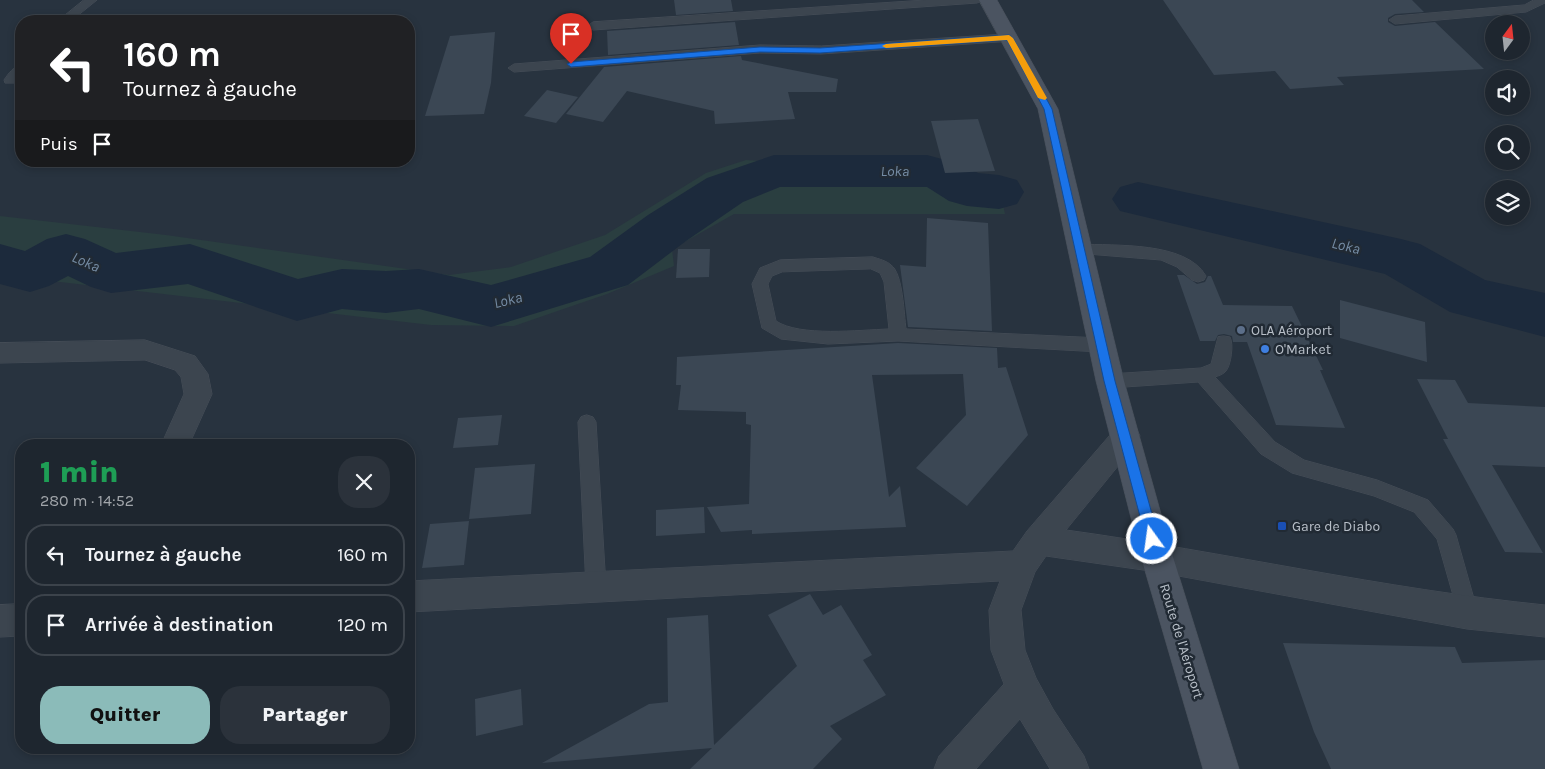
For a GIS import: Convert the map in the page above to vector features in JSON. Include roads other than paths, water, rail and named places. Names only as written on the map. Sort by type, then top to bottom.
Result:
[{"type":"main road","name":"Route de l'Aéroport","points":[[988,0],[1048,109],[1110,381],[1157,556],[1221,769]]},
{"type":"street","points":[[0,353],[145,350],[185,363],[194,374],[198,394],[178,439]]},
{"type":"street","points":[[1070,769],[1040,722],[1023,689],[1008,650],[1005,610],[1030,553],[1126,436]]},
{"type":"street","points":[[415,597],[596,587],[1030,553],[1157,556],[1467,613],[1545,621]]},
{"type":"street","points":[[0,621],[15,620]]},
{"type":"street","points":[[952,769],[1023,689]]},
{"type":"lane","points":[[72,15],[91,0]]},
{"type":"lane","points":[[593,26],[977,0]]},
{"type":"lane","points":[[1395,20],[1526,8],[1543,0]]},
{"type":"lane","points":[[514,68],[760,50],[820,50],[1009,38]]},
{"type":"lane","points":[[10,80],[15,75]]},
{"type":"lane","points":[[1080,249],[1163,255],[1183,263],[1198,276]]},
{"type":"lane","points":[[898,335],[892,282],[887,269],[873,264],[780,266],[766,272],[760,284],[768,324],[781,333],[828,338],[898,335],[1101,345]]},
{"type":"lane","points":[[1110,381],[1202,375],[1219,368],[1224,342]]},
{"type":"lane","points":[[1202,375],[1268,448],[1299,467],[1377,488],[1421,506],[1446,536],[1467,613]]},
{"type":"lane","points":[[587,422],[596,587]]},
{"type":"waterway","name":"Loka","points":[[0,264],[30,272],[66,253],[111,273],[190,264],[297,300],[342,289],[386,292],[419,289],[491,306],[609,271],[667,228],[725,190],[774,171],[927,171],[946,176],[967,189],[999,192]]},
{"type":"waterway","name":"Loka","points":[[1138,199],[1401,258],[1470,297],[1545,315]]},
{"type":"place","name":"OLA Aéroport","points":[[1241,330]]},
{"type":"place","name":"O'Market","points":[[1265,349]]},
{"type":"place","name":"Gare de Diabo","points":[[1282,526]]}]
